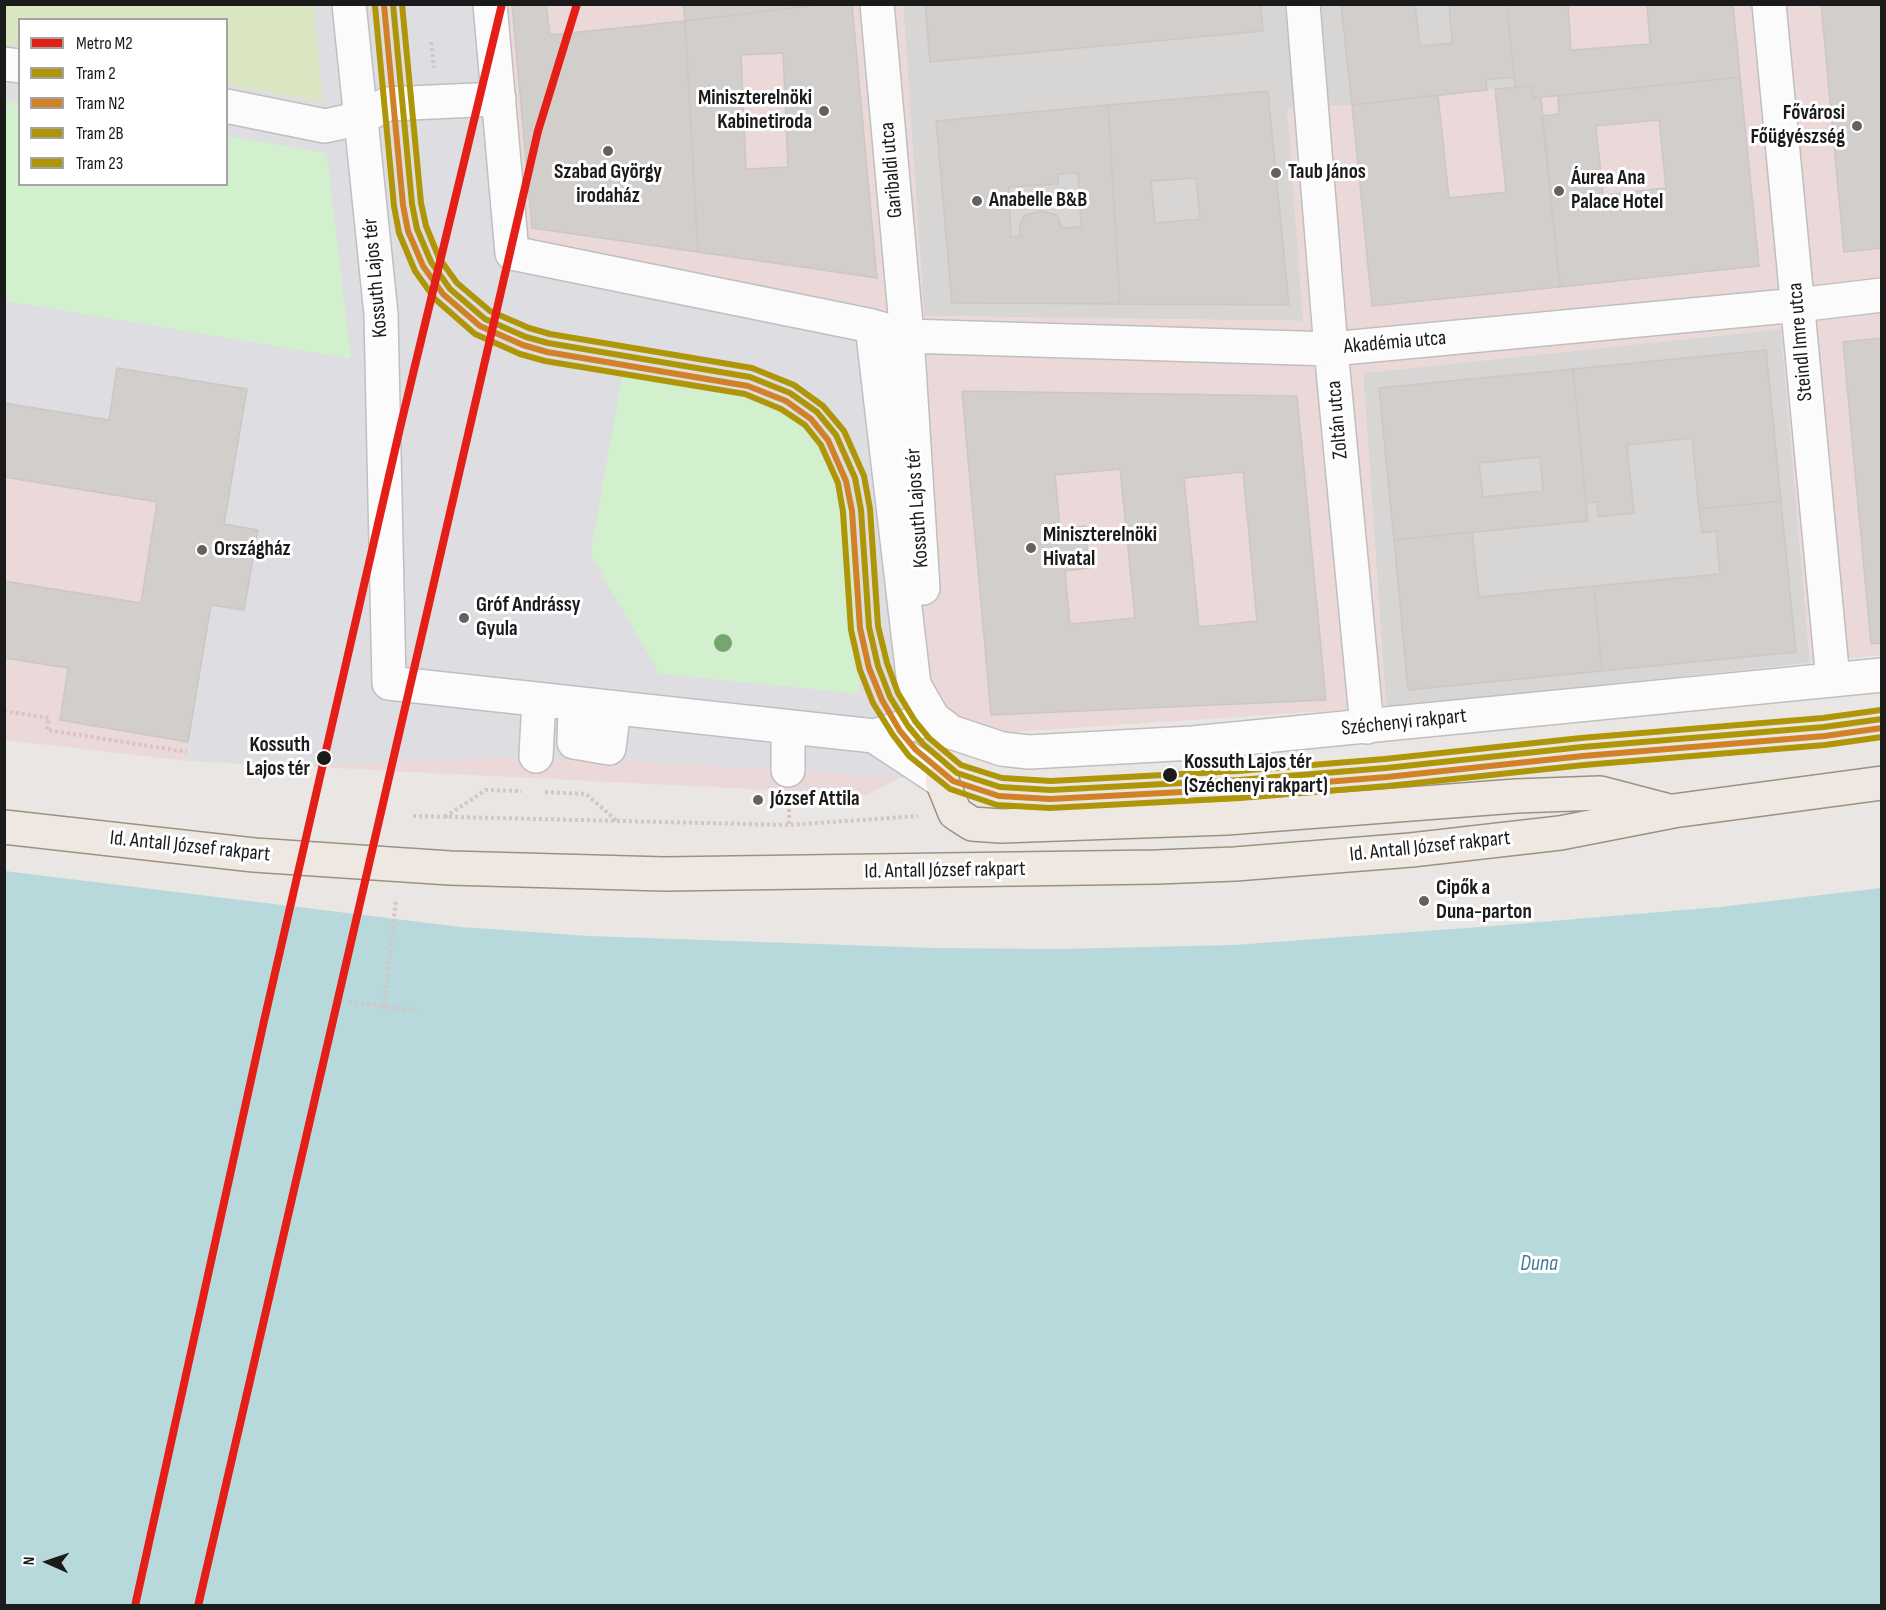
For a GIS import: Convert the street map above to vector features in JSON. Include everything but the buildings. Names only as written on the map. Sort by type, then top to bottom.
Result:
[{"type":"main road","points":[[942,781],[955,813],[972,824],[1017,825],[1226,818],[1516,796],[1600,793],[1673,812]]},
{"type":"main road","name":"Id. Antall József rakpart","points":[[4,827],[254,855],[450,868],[664,874],[1146,868],[1235,864],[1411,850],[1560,833],[1673,812],[1881,783]]},
{"type":"street","name":"Kossuth Lajos tér","points":[[349,4],[381,314],[389,683],[874,736],[933,718]]},
{"type":"street","points":[[490,4],[512,253],[872,326],[907,336]]},
{"type":"street","name":"Garibaldi utca","points":[[877,4],[907,336]]},
{"type":"street","name":"Zoltán utca","points":[[1303,4],[1331,349],[1367,727]]},
{"type":"street","name":"Steindl Imre utca","points":[[1769,4],[1833,680]]},
{"type":"street","points":[[228,106],[325,126],[361,118],[387,104],[499,99]]},
{"type":"street","name":"Akadémia utca","points":[[907,336],[1331,349],[1881,295]]},
{"type":"street","name":"Kossuth Lajos tér","points":[[872,326],[914,685],[933,718]]},
{"type":"street","name":"Kossuth Lajos tér","points":[[907,336],[928,669],[942,781]]},
{"type":"street","name":"Széchenyi rakpart","points":[[933,718],[951,732],[1002,749],[1029,752],[1193,743],[1881,675]]},
{"type":"street","points":[[536,756],[539,700]]},
{"type":"street","points":[[788,727],[788,770]]},
{"type":"street","name":"Kossuth Lajos tér","points":[[874,736],[942,781]]},
{"type":"path","points":[[4,711],[49,718],[47,730],[187,752]]},
{"type":"path","points":[[444,818],[486,790],[521,791]]},
{"type":"path","points":[[554,792],[586,794],[617,821]]},
{"type":"path","points":[[412,816],[789,825],[955,813]]},
{"type":"path","points":[[384,1006],[396,900]]},
{"type":"path","points":[[349,1002],[418,1011]]},
{"type":"shaded area","points":[[5,5],[903,5],[924,316],[1303,321],[1287,109],[1352,105],[1515,87],[1507,5],[1881,5],[1881,655],[1810,663],[1781,329],[1363,373],[1386,707],[982,734],[867,795],[179,760],[5,740]]},
{"type":"shaded area","name":"Kossuth Lajos tér","points":[[314,5],[490,5],[512,253],[872,326],[942,781],[536,756],[288,766],[186,761],[211,605],[244,610],[258,530],[224,524],[247,389],[117,368],[109,420],[5,403],[4,301],[351,359],[327,153],[228,136],[228,85],[323,102]],"holes":[[[622,376],[778,402],[813,431],[835,466],[849,511],[860,694],[659,674],[590,554]]]},
{"type":"shaded area","points":[[903,5],[1507,5],[1515,87],[1352,105],[1288,109],[1304,321],[924,316]]},
{"type":"shaded area","points":[[4,44],[18,46],[18,102],[5,100]]},
{"type":"shaded area","points":[[1781,329],[1810,663],[1386,707],[1363,373]]},
{"type":"green space","points":[[4,5],[314,5],[323,103],[228,85],[228,18],[18,18],[18,46],[5,44]]},
{"type":"green space","points":[[4,100],[18,102],[18,186],[228,186],[228,136],[327,152],[352,359],[5,301]]},
{"type":"green space","points":[[622,376],[778,402],[813,431],[835,466],[849,511],[860,694],[659,674],[590,554]]},
{"type":"water","name":"Duna","points":[[5,871],[461,927],[589,936],[932,948],[1060,949],[1234,945],[1720,907],[1881,888],[1881,1605],[5,1605]]},
{"type":"metro line","name":"M2","points":[[135,1606],[264,1021],[400,428],[502,4]]},
{"type":"metro line","name":"M2","points":[[198,1606],[538,131],[577,4]]},
{"type":"tram line","name":"2","points":[[393,4],[412,204],[417,229],[431,262],[450,289],[485,319],[526,337],[548,343],[750,377],[790,393],[817,412],[836,435],[855,478],[861,510],[869,627],[878,666],[890,697],[908,726],[923,744],[957,773],[1000,787],[1051,790],[1239,780],[1386,768],[1582,747],[1824,727],[1882,719]]},
{"type":"tram line","name":"2B","points":[[402,4],[421,203],[426,226],[439,258],[457,283],[490,311],[529,328],[550,334],[752,368],[794,385],[823,406],[844,431],[864,476],[870,509],[878,626],[887,663],[898,693],[915,721],[929,738],[961,765],[1002,778],[1051,781],[1238,771],[1385,759],[1581,738],[1823,718],[1881,710]]},
{"type":"tram line","name":"N2","points":[[384,5],[403,205],[408,231],[423,266],[443,294],[480,326],[523,345],[547,352],[748,386],[786,401],[811,419],[828,440],[846,481],[852,511],[860,628],[869,668],[882,700],[900,731],[916,750],[953,781],[999,796],[1050,799],[1239,789],[1387,777],[1583,756],[1825,736],[1882,728]]},
{"type":"tram line","name":"23","points":[[375,6],[394,206],[399,233],[415,271],[435,299],[475,334],[520,354],[545,361],[745,394],[781,409],[805,425],[821,445],[838,483],[843,512],[851,630],[860,670],[873,703],[909,756],[950,789],[997,805],[1050,808],[1240,798],[1388,786],[1584,765],[1825,745],[1882,737]]},
{"type":"place","name":"Miniszterelnöki Kabinetiroda","points":[[824,111]]},
{"type":"place","name":"Fővárosi Főügyészség","points":[[1857,126]]},
{"type":"place","name":"Szabad György irodaház","points":[[608,151]]},
{"type":"place","name":"Taub János","points":[[1276,173]]},
{"type":"place","name":"Áurea Ana Palace Hotel","points":[[1559,191]]},
{"type":"place","name":"Anabelle B&B","points":[[977,201]]},
{"type":"place","name":"Miniszterelnöki Hivatal","points":[[1031,548]]},
{"type":"place","name":"Országház","points":[[202,550]]},
{"type":"place","name":"Gróf Andrássy Gyula","points":[[464,618]]},
{"type":"place","name":"Kossuth Lajos tér","points":[[324,758]]},
{"type":"place","name":"Kossuth Lajos tér (Széchenyi rakpart)","points":[[1170,775]]},
{"type":"place","name":"József Attila","points":[[758,800]]},
{"type":"place","name":"Cipők a Duna-parton","points":[[1424,901]]}]
